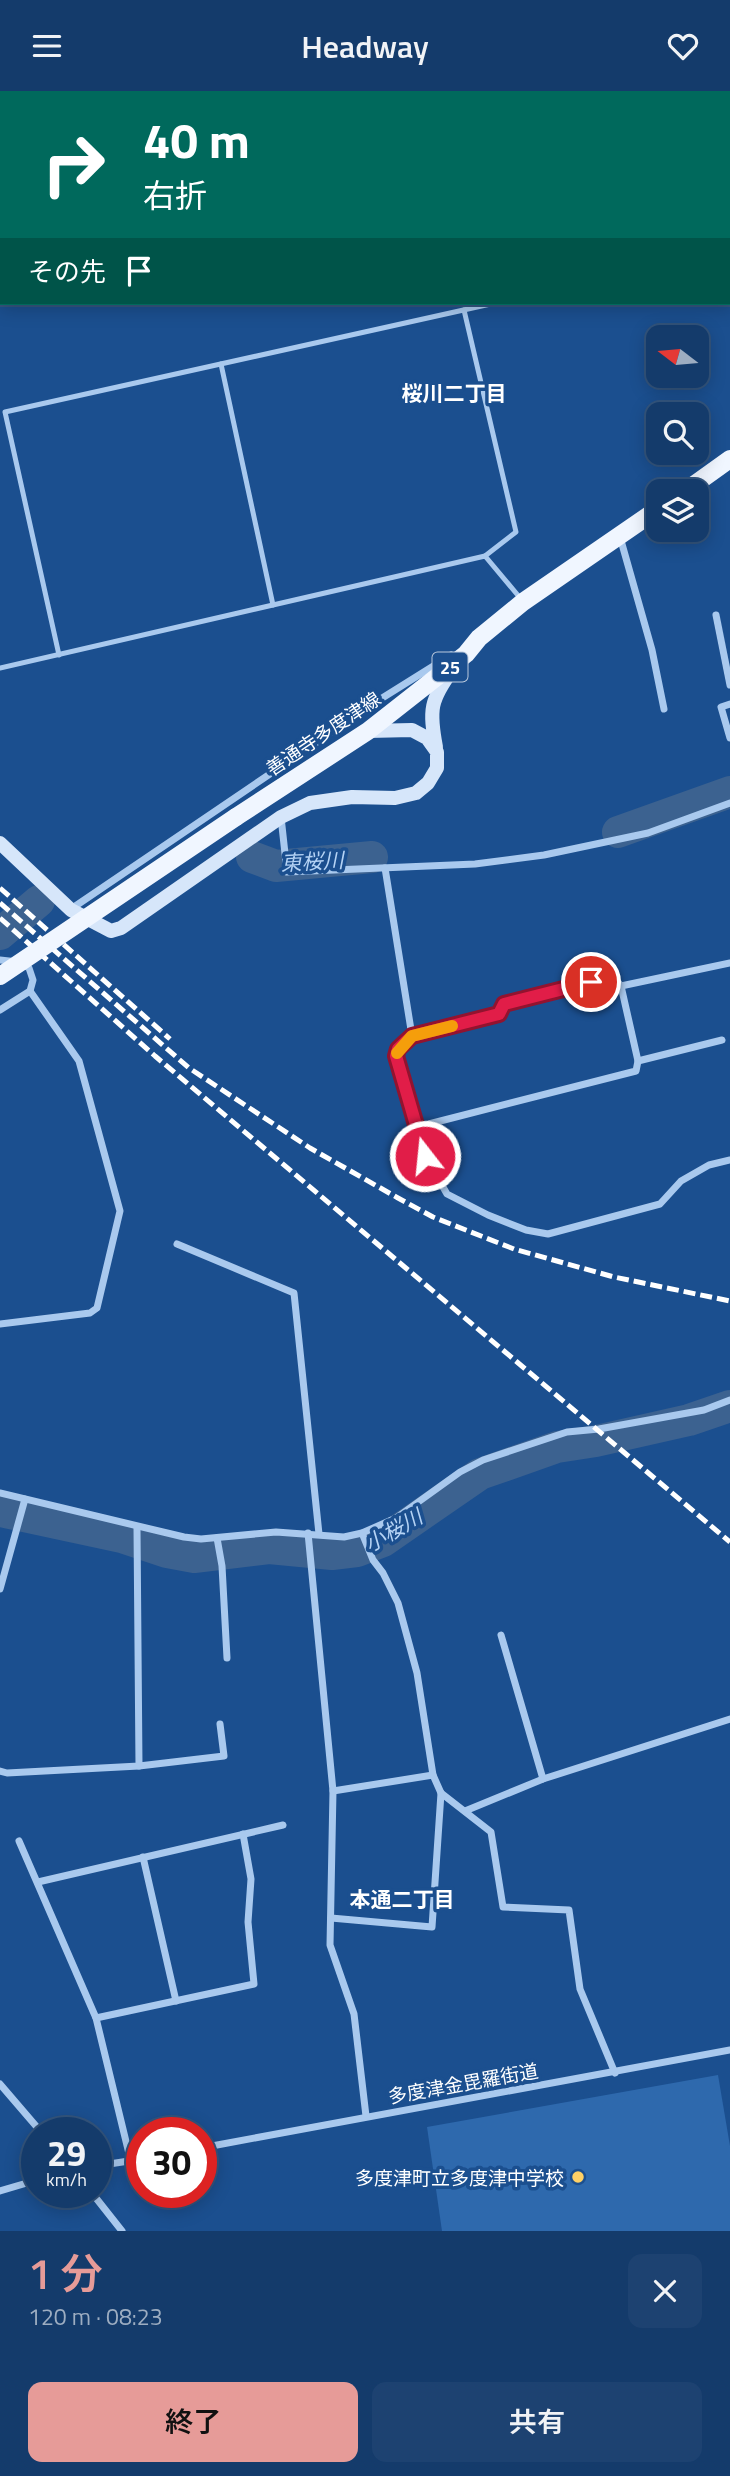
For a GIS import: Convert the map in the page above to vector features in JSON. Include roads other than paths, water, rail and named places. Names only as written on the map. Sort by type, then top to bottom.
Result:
[{"type":"main road","points":[[703,479],[730,460]]},
{"type":"main road","name":"善通寺多度津線","points":[[0,976],[368,731],[466,654],[479,638],[523,602],[646,517]]},
{"type":"street","points":[[619,536],[652,650],[664,709]]},
{"type":"street","points":[[716,615],[730,685]]},
{"type":"street","points":[[71,910],[379,701],[479,638]]},
{"type":"street","points":[[0,843],[71,910],[111,930],[121,928],[281,817],[310,803],[352,797],[395,798],[416,793],[428,783],[437,768],[437,752],[430,718],[432,703],[439,688],[466,654]]},
{"type":"street","points":[[730,704],[721,706],[730,738]]},
{"type":"street","points":[[368,731],[412,730],[427,739],[437,752]]},
{"type":"street","points":[[281,817],[287,872],[475,864],[544,855],[648,833],[730,803]]},
{"type":"street","points":[[384,868],[412,1036]]},
{"type":"street","points":[[0,960],[18,962],[29,968],[33,980],[30,991],[0,1010]]},
{"type":"street","points":[[621,986],[730,963]]},
{"type":"street","points":[[416,1127],[636,1071],[638,1061],[621,986],[613,976],[504,1004],[499,1014],[412,1036],[398,1049],[396,1056],[416,1127],[425,1156],[447,1194],[488,1215],[526,1230],[548,1234],[660,1204],[681,1181],[709,1165],[730,1160]]},
{"type":"street","points":[[0,1324],[90,1313],[97,1308],[120,1211],[79,1061],[30,991]]},
{"type":"street","points":[[638,1061],[722,1040]]},
{"type":"street","points":[[177,1244],[294,1293],[319,1534]]},
{"type":"street","points":[[0,1493],[24,1504],[137,1531],[184,1537],[218,1541],[276,1532],[364,1537],[396,1518],[460,1472],[492,1457],[567,1432],[599,1429],[704,1410],[730,1400]]},
{"type":"street","points":[[0,1589],[24,1504]]},
{"type":"street","points":[[137,1531],[139,1766]]},
{"type":"street","points":[[308,1533],[333,1791],[330,1945],[354,2014],[366,2116]]},
{"type":"street","points":[[331,1918],[432,1927],[441,1793],[433,1775],[417,1673],[401,1615],[364,1537]]},
{"type":"street","points":[[218,1541],[227,1658]]},
{"type":"street","points":[[501,1635],[543,1779]]},
{"type":"street","points":[[465,1811],[543,1779],[730,1719]]},
{"type":"street","points":[[0,1771],[7,1773],[139,1766],[223,1756],[220,1724]]},
{"type":"street","points":[[333,1791],[433,1775]]},
{"type":"street","points":[[441,1793],[491,1832],[503,1907],[569,1910],[580,1989],[615,2073]]},
{"type":"street","points":[[38,1882],[284,1825]]},
{"type":"street","points":[[96,2018],[254,1984],[248,1922],[251,1879],[243,1833]]},
{"type":"street","points":[[19,1841],[96,2018],[126,2141]]},
{"type":"street","points":[[143,1857],[176,2001]]},
{"type":"street","name":"多度津金毘羅街道","points":[[217,2145],[730,2050]]},
{"type":"street","points":[[0,2084],[28,2117]]},
{"type":"street","points":[[0,2191],[21,2185]]},
{"type":"street","points":[[104,2208],[122,2231]]},
{"type":"lane","points":[[59,655],[5,412],[486,305]]},
{"type":"lane","points":[[0,669],[485,556],[516,532],[464,310]]},
{"type":"lane","points":[[221,363],[273,605]]},
{"type":"lane","points":[[485,556],[523,602]]},
{"type":"waterway","name":"東桜川","points":[[618,832],[730,792]]},
{"type":"waterway","name":"東桜川","points":[[252,857],[276,866],[372,857]]},
{"type":"waterway","name":"東桜川","points":[[0,934],[39,901]]},
{"type":"waterway","name":"小桜川","points":[[0,1511],[122,1537],[167,1552],[194,1557],[269,1548],[332,1554],[357,1551],[383,1541],[480,1474],[557,1447],[689,1420],[730,1406]]},
{"type":"railway","points":[[0,888],[170,1039]]},
{"type":"railway","points":[[0,903],[189,1068],[310,1148],[398,1198],[433,1217],[514,1249],[614,1277],[730,1301]]},
{"type":"railway","points":[[0,918],[155,1056],[730,1542]]},
{"type":"place","name":"多度津町立多度津中学校","points":[[578,2177]]},
{"type":"district","name":"桜川二丁目","points":[[454,393]]},
{"type":"district","name":"本通二丁目","points":[[402,1899]]}]
